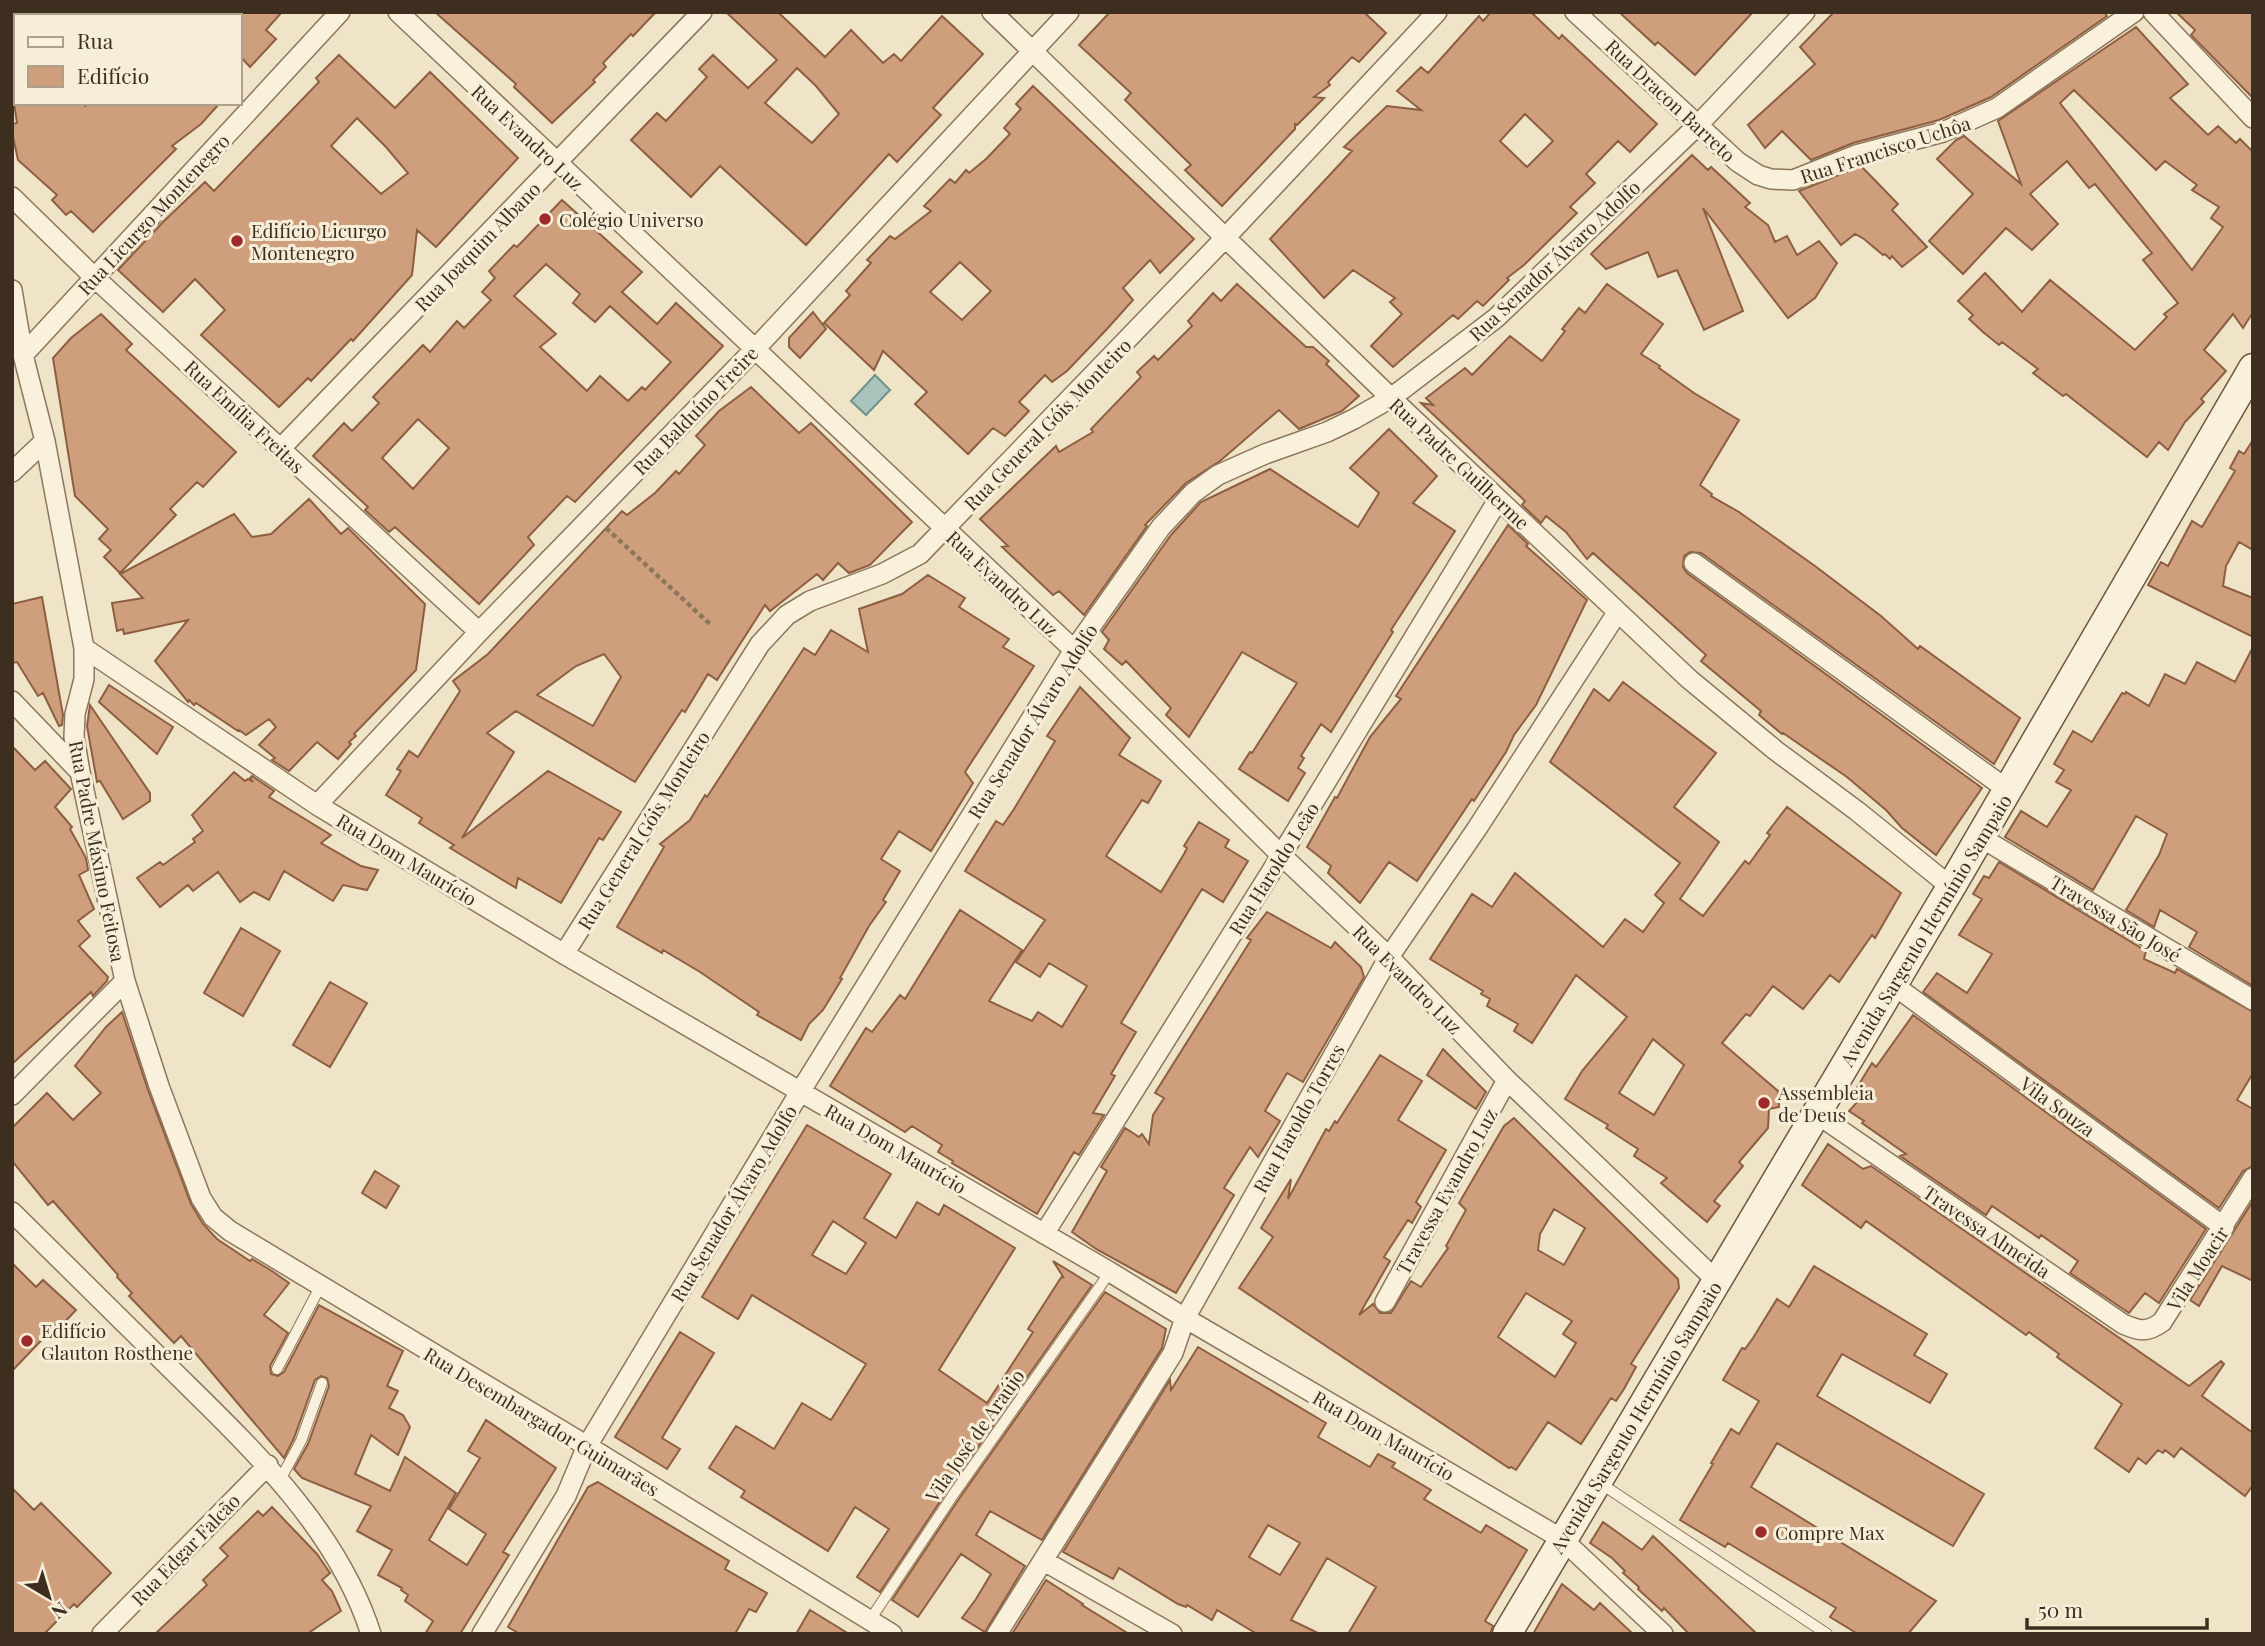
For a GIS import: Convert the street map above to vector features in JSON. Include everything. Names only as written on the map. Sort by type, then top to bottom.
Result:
[{"type":"main road","name":"Avenida Sargento Hermínio Sampaio","points":[[1507,1634],[1951,887],[2253,368]]},
{"type":"street","name":"Rua Licurgo Montenegro","points":[[23,355],[340,12]]},
{"type":"street","name":"Rua Evandro Luz","points":[[398,12],[1074,650],[1281,855],[1389,957],[1507,1080],[1717,1282]]},
{"type":"street","name":"Rua Joaquim Albano","points":[[281,448],[702,12]]},
{"type":"street","name":"Rua Padre Guilherme","points":[[992,12],[1391,397],[1689,679],[1775,750],[1857,811],[1951,887]]},
{"type":"street","name":"Rua Balduíno Freire","points":[[317,805],[479,632],[756,348],[1069,12]]},
{"type":"street","name":"Rua General Góis Monteiro","points":[[564,954],[760,644],[788,615],[810,601],[882,574],[920,554],[1226,237],[1437,12]]},
{"type":"street","name":"Rua Dracon Barreto","points":[[1575,12],[1738,162],[1758,175],[1771,179]]},
{"type":"street","name":"Rua Senador Álvaro Adolfo","points":[[485,1633],[566,1496],[587,1446],[800,1092],[1074,650],[1161,527],[1193,493],[1218,475],[1265,454],[1326,432],[1391,397],[1496,318],[1697,126],[1805,12]]},
{"type":"street","name":"Rua Francisco Uchôa","points":[[1771,179],[1793,180],[1856,155],[1943,132],[1973,120],[1997,108],[2134,12]]},
{"type":"street","points":[[2153,12],[2253,118]]},
{"type":"street","name":"Rua Emília Freitas","points":[[12,197],[94,277],[479,632]]},
{"type":"street","name":"Rua Padre Máximo Feitosa","points":[[12,289],[23,355],[45,441],[84,648],[84,679],[75,725],[80,772],[125,981],[159,1086],[201,1198]]},
{"type":"street","points":[[12,472],[45,441]]},
{"type":"street","name":"Rua Haroldo Leão","points":[[1044,1234],[1281,855],[1498,499]]},
{"type":"street","points":[[1694,563],[2008,790]]},
{"type":"street","name":"Rua Haroldo Torres","points":[[997,1634],[1172,1353],[1185,1318],[1389,957],[1476,830],[1617,613]]},
{"type":"street","name":"Rua Dom Maurício","points":[[84,648],[317,805],[564,954],[1562,1539],[1663,1634]]},
{"type":"street","points":[[12,701],[80,772]]},
{"type":"street","name":"Travessa São José","points":[[1980,836],[2253,1000]]},
{"type":"street","points":[[12,1095],[125,981]]},
{"type":"street","name":"Vila Souza","points":[[1892,984],[2224,1227]]},
{"type":"street","name":"Travessa Evandro Luz","points":[[1385,1302],[1507,1080]]},
{"type":"street","name":"Travessa Almeida","points":[[1817,1114],[2123,1324],[2138,1330],[2151,1330],[2162,1322]]},
{"type":"street","name":"Vila Moacir","points":[[2162,1322],[2253,1178]]},
{"type":"street","name":"Rua Desembargador Guimarães","points":[[201,1198],[213,1217],[230,1231],[892,1634]]},
{"type":"street","points":[[12,1212],[274,1472],[343,1569],[362,1604],[371,1634]]},
{"type":"street","name":"Rua Edgar Falcão","points":[[102,1634],[274,1472]]},
{"type":"street","points":[[1044,1561],[1172,1634]]},
{"type":"lane","name":"Vila José de Araújo","points":[[870,1620],[955,1492],[1110,1272]]},
{"type":"lane","points":[[276,1369],[320,1287]]},
{"type":"lane","name":"Rua Edgar Falcão","points":[[274,1472],[301,1441],[322,1383]]},
{"type":"lane","points":[[1597,1481],[1827,1634]]},
{"type":"path","points":[[592,516],[711,625]]},
{"type":"water","points":[[875,375],[890,390],[866,415],[851,401]]},
{"type":"building","points":[[282,12],[266,30],[276,39],[250,67],[242,58],[240,14]]},
{"type":"building","points":[[435,12],[656,12],[603,63],[606,67],[593,80],[595,82],[552,123],[514,87],[516,84]]},
{"type":"building","points":[[726,12],[778,12],[825,57],[851,30],[883,63],[894,54],[901,61],[942,16],[983,54],[933,108],[941,115],[897,162],[889,154],[806,245],[720,166],[691,197],[631,140],[657,113],[666,121],[707,77],[699,69],[713,55],[748,88],[777,60]],"holes":[[[797,68],[839,114],[812,143],[765,103]]]},
{"type":"building","points":[[1110,12],[1364,12],[1386,33],[1359,62],[1352,57],[1328,82],[1330,85],[1314,97],[1324,98],[1295,124],[1295,129],[1222,206],[1185,170],[1191,165],[1125,100],[1131,93],[1079,45]]},
{"type":"building","points":[[1491,12],[1531,12],[1559,39],[1562,35],[1657,124],[1630,152],[1618,141],[1586,174],[1595,183],[1570,207],[1577,213],[1507,278],[1509,280],[1483,306],[1477,301],[1458,319],[1453,315],[1393,367],[1371,346],[1402,314],[1390,302],[1395,298],[1353,270],[1324,298],[1270,239],[1352,151],[1344,147],[1387,106],[1421,110],[1397,91],[1421,67],[1428,73],[1479,16],[1483,21]],"holes":[[[1525,114],[1553,141],[1527,167],[1500,141]]]},
{"type":"building","points":[[1619,12],[1753,12],[1695,75],[1658,42],[1655,45]]},
{"type":"building","points":[[1834,12],[2104,12],[2107,16],[1991,97],[1939,120],[1853,143],[1811,160],[1782,131],[1765,148],[1748,125],[1815,64],[1800,47]]},
{"type":"building","points":[[2176,12],[2253,12],[2253,98],[2191,35],[2195,30]]},
{"type":"building","points":[[2136,27],[2188,84],[2170,98],[2208,135],[2218,126],[2236,143],[2240,139],[2253,152],[2253,312],[2243,328],[2233,314],[2204,350],[2226,371],[2201,399],[2204,402],[2185,422],[2168,450],[2159,442],[2147,457],[2066,394],[2063,396],[2033,373],[2038,369],[2002,342],[1999,345],[1983,332],[1969,319],[1973,315],[1958,301],[1985,273],[2022,312],[2050,280],[2135,350],[2167,317],[2164,314],[2178,303],[2143,260],[2152,253],[2095,184],[2089,188],[2067,161],[2030,194],[2058,224],[2032,250],[2006,228],[1963,274],[1929,241],[1973,194],[1937,159],[1956,140],[1964,136],[2021,184],[1998,121]],"holes":[[[2074,90],[2156,170],[2165,161],[2197,185],[2192,190],[2219,207],[2211,218],[2223,227],[2192,270],[2060,103]]]},
{"type":"building","points":[[339,55],[395,108],[430,72],[518,158],[436,247],[417,230],[412,275],[353,341],[351,339],[311,381],[308,378],[279,407],[201,335],[225,310],[195,279],[163,312],[118,270],[205,182],[214,191],[319,82],[316,78]],"holes":[[[357,118],[408,173],[381,194],[331,146]]]},
{"type":"building","points":[[1033,86],[1194,239],[1160,273],[1150,260],[1123,288],[1133,300],[1107,329],[1067,371],[1052,382],[1045,375],[1019,402],[1029,411],[1005,436],[993,428],[968,454],[915,404],[927,392],[883,351],[874,370],[824,323],[850,295],[846,291],[871,263],[867,260],[890,236],[895,239],[931,211],[924,206],[950,179],[955,183],[966,170],[969,173],[1010,134],[1004,128],[1021,109],[1016,104]],"holes":[[[960,262],[991,291],[962,320],[930,292]]]},
{"type":"building","points":[[14,105],[218,105],[201,124],[172,146],[176,149],[93,232],[71,211],[66,215],[52,200],[57,195],[18,160],[12,132],[12,124],[17,123]]},
{"type":"building","points":[[1692,155],[1708,170],[1711,167],[1750,203],[1745,207],[1768,225],[1775,242],[1787,236],[1797,255],[1819,241],[1837,263],[1815,298],[1788,318],[1703,208],[1743,311],[1704,330],[1677,270],[1658,277],[1648,252],[1606,269],[1591,254]]},
{"type":"building","points":[[1861,166],[1898,204],[1892,210],[1927,247],[1902,267],[1892,256],[1890,259],[1883,255],[1855,234],[1841,245],[1799,191]]},
{"type":"building","points":[[562,200],[642,272],[622,292],[657,324],[676,303],[723,346],[575,502],[567,496],[528,537],[534,545],[479,604],[395,527],[389,532],[365,510],[368,507],[313,456],[344,423],[352,431],[379,403],[373,397],[423,345],[430,352],[457,321],[464,328],[491,300],[482,292],[495,278],[489,271],[514,245],[517,247]],"holes":[[[546,264],[580,294],[573,303],[595,322],[610,306],[671,362],[645,390],[642,387],[628,401],[600,376],[587,391],[540,347],[556,334],[514,296]],[[418,419],[449,448],[413,489],[382,458]]]},
{"type":"building","points":[[1237,284],[1306,347],[1313,347],[1329,361],[1326,364],[1359,396],[1342,411],[1299,429],[1279,410],[1220,461],[1186,483],[1145,525],[1147,526],[1084,615],[1059,591],[1053,595],[1002,547],[1008,546],[980,519],[1056,446],[1059,452],[1093,432],[1091,429],[1141,377],[1137,372],[1154,356],[1158,360],[1192,326],[1188,321],[1213,293],[1221,301]]},
{"type":"building","points":[[1607,284],[1663,324],[1641,354],[1694,393],[1739,420],[1700,485],[1712,494],[1711,496],[1739,512],[1815,566],[1881,616],[1918,649],[1920,646],[2020,718],[1994,764],[1701,553],[1690,552],[1684,556],[1683,567],[1687,573],[1982,788],[1936,855],[1902,828],[1886,810],[1847,777],[1782,734],[1759,715],[1761,711],[1701,661],[1706,655],[1593,553],[1587,559],[1566,532],[1546,516],[1541,523],[1522,505],[1525,501],[1421,403],[1433,405],[1426,398],[1465,368],[1472,375],[1510,336],[1542,361],[1579,308],[1585,313]]},
{"type":"building","points":[[813,312],[826,329],[800,358],[789,347],[789,338]]},
{"type":"building","points":[[101,314],[132,344],[126,350],[236,452],[203,487],[197,482],[170,509],[176,515],[120,573],[104,557],[111,550],[99,539],[108,529],[75,496],[53,358],[71,338]]},
{"type":"building","points":[[751,387],[799,433],[811,423],[912,522],[870,565],[849,573],[838,563],[823,580],[817,574],[770,611],[765,605],[717,680],[708,674],[685,712],[682,710],[635,782],[516,711],[487,733],[514,752],[462,838],[548,771],[621,812],[603,840],[599,838],[561,903],[518,878],[516,888],[450,848],[454,845],[419,823],[422,818],[386,795],[401,771],[397,769],[409,751],[418,757],[460,691],[453,681],[488,654],[622,511],[627,515],[655,493],[676,471],[679,474],[705,445],[696,436],[719,411]],"holes":[[[604,654],[621,677],[593,726],[537,695],[576,666]]]},
{"type":"building","points":[[1389,429],[1437,476],[1413,503],[1455,531],[1391,630],[1393,632],[1331,732],[1321,724],[1301,756],[1304,758],[1298,768],[1305,773],[1288,801],[1239,769],[1297,683],[1242,652],[1189,737],[1166,715],[1171,708],[1126,661],[1122,665],[1104,649],[1109,640],[1102,632],[1171,535],[1201,502],[1270,469],[1358,527],[1379,493],[1350,468]]},
{"type":"building","points":[[2253,440],[2253,550],[2239,542],[2226,566],[2223,586],[2253,598],[2253,637],[2148,585],[2161,562],[2168,566],[2192,521],[2202,527],[2235,471],[2230,468],[2239,451],[2244,454]]},
{"type":"building","points":[[309,499],[341,534],[348,528],[425,604],[416,670],[354,734],[356,736],[349,742],[351,744],[338,759],[317,742],[289,771],[272,760],[275,758],[259,745],[276,727],[269,719],[246,735],[238,731],[196,703],[194,705],[189,700],[188,702],[155,661],[188,620],[124,634],[123,629],[117,631],[112,603],[143,598],[120,574],[234,514],[252,537],[271,534]]},
{"type":"building","points":[[1508,525],[1528,544],[1526,546],[1587,600],[1536,705],[1514,735],[1474,801],[1472,799],[1417,881],[1389,862],[1360,903],[1328,873],[1331,866],[1307,847],[1370,737],[1401,699],[1396,696]]},
{"type":"building","points":[[928,575],[965,598],[959,607],[1009,639],[1003,647],[1034,666],[965,772],[973,783],[931,851],[899,831],[881,859],[900,871],[883,900],[886,902],[869,926],[840,978],[842,979],[823,1010],[809,1024],[801,1040],[757,1015],[759,1012],[700,972],[617,927],[664,847],[660,844],[690,820],[705,795],[707,797],[804,648],[815,655],[831,630],[868,652],[859,609],[902,594]]},
{"type":"building","points":[[42,597],[63,715],[62,725],[59,726],[43,693],[38,696],[17,662],[12,663],[12,604]]},
{"type":"building","points":[[2253,647],[2253,986],[2189,947],[2197,932],[2160,910],[2154,927],[2126,910],[2159,855],[2167,834],[2136,816],[2093,890],[2005,837],[2021,811],[2047,827],[2071,790],[2056,782],[2064,770],[2054,764],[2073,731],[2092,742],[2122,693],[2126,692],[2149,706],[2165,674],[2185,684],[2197,662],[2235,682]]},
{"type":"building","points":[[1623,682],[1716,753],[1674,807],[1719,842],[1680,899],[1703,916],[1745,861],[1749,864],[1770,835],[1767,833],[1787,807],[1901,893],[1875,938],[1872,935],[1839,982],[1830,975],[1803,1009],[1773,986],[1750,1016],[1746,1014],[1722,1043],[1778,1091],[1779,1107],[1769,1109],[1768,1128],[1739,1162],[1743,1166],[1714,1201],[1720,1206],[1707,1222],[1661,1183],[1667,1178],[1634,1156],[1638,1149],[1606,1128],[1608,1125],[1565,1099],[1582,1071],[1627,1017],[1576,975],[1532,1043],[1514,1031],[1518,1024],[1487,1006],[1490,999],[1481,994],[1483,991],[1430,959],[1472,894],[1492,907],[1515,873],[1603,947],[1625,919],[1643,932],[1664,903],[1655,895],[1680,863],[1550,762],[1594,689],[1609,701]],"holes":[[[1653,1039],[1684,1065],[1654,1115],[1619,1093]]]},
{"type":"building","points":[[109,685],[173,727],[157,754],[99,702]]},
{"type":"building","points":[[1080,687],[1130,738],[1119,755],[1161,781],[1148,803],[1142,800],[1106,856],[1161,892],[1199,822],[1229,840],[1225,847],[1248,861],[1223,902],[1202,889],[1121,1023],[1136,1032],[1111,1074],[1115,1076],[1093,1113],[1104,1115],[1079,1155],[1074,1152],[1037,1214],[952,1163],[953,1161],[938,1152],[942,1145],[912,1126],[905,1132],[830,1086],[866,1028],[872,1032],[900,995],[905,999],[960,910],[1022,950],[989,1001],[1032,1021],[1038,1012],[1062,1027],[1087,986],[1049,963],[1040,977],[1016,962],[1045,920],[965,871],[996,821],[1003,825],[1014,809],[1055,741],[1047,736]]},
{"type":"building","points":[[90,705],[150,793],[150,801],[123,819],[100,781],[97,782],[87,726]]},
{"type":"building","points":[[12,746],[35,770],[45,761],[71,789],[55,807],[72,827],[70,829],[86,858],[88,870],[79,875],[94,909],[78,921],[90,936],[79,946],[108,977],[93,996],[91,992],[12,1064]]},
{"type":"building","points":[[234,772],[245,781],[248,779],[253,782],[250,778],[252,776],[274,791],[269,797],[331,835],[321,843],[361,866],[378,870],[367,890],[343,885],[333,901],[284,871],[269,900],[254,892],[240,902],[218,872],[193,891],[188,885],[160,907],[137,878],[160,862],[163,865],[195,842],[193,839],[203,831],[192,815]]},
{"type":"building","points":[[1999,862],[2146,951],[2144,959],[2175,973],[2177,969],[2253,1012],[2253,1073],[2237,1100],[2253,1109],[2253,1166],[2243,1171],[2219,1208],[1923,992],[1937,973],[1967,993],[1992,954],[1959,935],[1982,899],[1973,894],[1984,876],[1989,878]]},
{"type":"building","points":[[1267,912],[1331,948],[1335,942],[1361,967],[1364,977],[1303,1082],[1287,1073],[1265,1111],[1280,1121],[1258,1157],[1250,1147],[1224,1188],[1234,1195],[1176,1293],[1096,1249],[1072,1232],[1107,1171],[1101,1167],[1125,1128],[1139,1137],[1142,1134],[1149,1144],[1153,1115],[1164,1098],[1155,1093],[1251,940],[1247,938]]},
{"type":"building","points":[[241,928],[280,951],[243,1016],[204,993]]},
{"type":"building","points":[[330,982],[367,1003],[330,1067],[293,1045]]},
{"type":"building","points":[[122,1012],[191,1204],[203,1224],[217,1239],[289,1283],[264,1315],[288,1333],[270,1366],[271,1374],[278,1376],[284,1372],[319,1305],[403,1351],[387,1386],[398,1391],[389,1408],[403,1415],[410,1427],[398,1455],[371,1435],[355,1474],[390,1491],[405,1457],[456,1493],[429,1540],[467,1565],[486,1534],[449,1509],[480,1458],[468,1451],[486,1420],[556,1468],[503,1552],[509,1555],[460,1634],[425,1634],[433,1621],[405,1601],[408,1595],[402,1588],[378,1575],[392,1550],[357,1531],[371,1506],[302,1478],[294,1469],[308,1444],[329,1386],[327,1378],[321,1376],[315,1380],[284,1458],[181,1336],[174,1343],[129,1296],[132,1293],[118,1275],[53,1201],[48,1205],[12,1161],[12,1128],[47,1093],[73,1120],[101,1093],[75,1066],[106,1027]]},
{"type":"building","points":[[1913,1015],[2206,1229],[2159,1303],[2145,1293],[2129,1313],[2070,1273],[2078,1261],[1992,1206],[1986,1215],[1900,1156],[1906,1154],[1849,1111],[1860,1099],[1853,1094],[1872,1063],[1876,1067]]},
{"type":"building","points":[[1443,1049],[1486,1092],[1476,1109],[1427,1075]]},
{"type":"building","points":[[1380,1055],[1422,1081],[1398,1120],[1446,1150],[1416,1202],[1421,1207],[1412,1223],[1408,1220],[1384,1257],[1390,1261],[1359,1315],[1373,1304],[1380,1313],[1391,1313],[1411,1281],[1421,1287],[1448,1248],[1446,1246],[1466,1210],[1459,1203],[1504,1126],[1514,1118],[1678,1279],[1679,1288],[1631,1364],[1636,1367],[1624,1389],[1616,1401],[1611,1398],[1581,1444],[1548,1422],[1516,1470],[1509,1468],[1239,1288],[1273,1237],[1261,1228],[1291,1179],[1288,1199],[1326,1129],[1329,1131],[1335,1121],[1337,1123]],"holes":[[[1554,1209],[1585,1228],[1564,1265],[1538,1250],[1540,1234]],[[1526,1293],[1572,1321],[1563,1334],[1576,1343],[1555,1377],[1498,1337]]]},
{"type":"building","points":[[807,1125],[891,1174],[864,1218],[896,1238],[917,1202],[939,1215],[944,1205],[1015,1248],[939,1370],[987,1403],[1033,1332],[1028,1329],[1062,1276],[1064,1278],[1053,1261],[1092,1285],[949,1488],[880,1592],[857,1577],[889,1529],[855,1507],[828,1551],[741,1497],[745,1491],[709,1468],[736,1426],[774,1449],[802,1403],[831,1420],[866,1364],[752,1295],[738,1319],[702,1297]],"holes":[[[833,1221],[866,1243],[846,1274],[812,1255]]]},
{"type":"building","points":[[1828,1144],[1863,1169],[1871,1166],[2189,1386],[2221,1361],[2224,1364],[2202,1396],[2253,1433],[2253,1485],[2245,1496],[2181,1448],[2174,1457],[2165,1450],[2163,1453],[2158,1450],[2146,1464],[2138,1458],[2129,1472],[2095,1448],[2122,1404],[2057,1357],[2059,1354],[2029,1332],[2026,1335],[1866,1221],[1861,1228],[1802,1185]]},
{"type":"building","points":[[375,1171],[399,1186],[386,1208],[362,1193]]},
{"type":"building","points":[[2253,1201],[2253,1281],[2222,1266],[2199,1306],[2190,1300]]},
{"type":"building","name":"Edifício Glauton Rosthene","points":[[12,1263],[36,1287],[43,1280],[76,1310],[60,1327],[57,1324],[12,1371]]},
{"type":"building","points":[[1814,1266],[1927,1334],[1914,1355],[1947,1374],[1930,1403],[1842,1354],[1817,1396],[1984,1494],[1953,1546],[1777,1443],[1751,1487],[1936,1601],[1908,1634],[1858,1634],[1830,1617],[1836,1608],[1728,1543],[1725,1547],[1680,1520],[1731,1429],[1739,1434],[1759,1401],[1723,1380],[1777,1299],[1789,1307]]},
{"type":"building","points":[[1105,1292],[1166,1329],[1162,1348],[1042,1540],[990,1511],[976,1535],[1025,1566],[985,1632],[962,1618],[991,1574],[961,1554],[918,1617],[892,1600],[961,1496]]},
{"type":"building","points":[[680,1332],[714,1353],[662,1438],[680,1449],[667,1469],[615,1437]]},
{"type":"building","points":[[1198,1347],[1326,1423],[1318,1437],[1370,1467],[1378,1454],[1395,1463],[1392,1467],[1431,1490],[1424,1499],[1481,1533],[1486,1525],[1527,1550],[1485,1621],[1493,1626],[1490,1634],[1348,1634],[1376,1587],[1327,1558],[1291,1620],[1320,1634],[1257,1634],[1217,1610],[1212,1620],[1187,1605],[1178,1604],[1119,1568],[1113,1579],[1063,1552],[1170,1380],[1171,1390]],"holes":[[[1268,1525],[1300,1543],[1280,1575],[1249,1557]]]},
{"type":"building","points":[[598,1482],[729,1561],[725,1569],[767,1593],[756,1612],[749,1609],[735,1634],[520,1634],[508,1627],[588,1487]]},
{"type":"building","points":[[12,1488],[34,1510],[41,1503],[111,1573],[77,1607],[74,1604],[44,1634],[12,1634]]},
{"type":"building","points":[[272,1507],[317,1554],[330,1573],[322,1580],[332,1591],[341,1611],[307,1634],[155,1634],[207,1585],[203,1580],[228,1556],[220,1548],[258,1511],[263,1516]]},
{"type":"building","points":[[1603,1522],[1642,1550],[1653,1536],[1757,1634],[1689,1634],[1664,1608],[1662,1611],[1638,1589],[1612,1558],[1590,1543]]},
{"type":"building","points":[[1046,1580],[1082,1605],[1129,1634],[1012,1634]]},
{"type":"building","points":[[1562,1584],[1594,1610],[1600,1603],[1633,1634],[1533,1634]]},
{"type":"building","points":[[810,1610],[849,1634],[796,1634]]},
{"type":"place","name":"Colégio Universo","points":[[545,219]]},
{"type":"place","name":"Edifício Licurgo Montenegro","points":[[237,241]]},
{"type":"place","name":"Assembleia de Deus","points":[[1764,1103]]},
{"type":"place","name":"Edifício Glauton Rosthene","points":[[27,1341]]},
{"type":"place","name":"Compre Max","points":[[1761,1532]]}]
